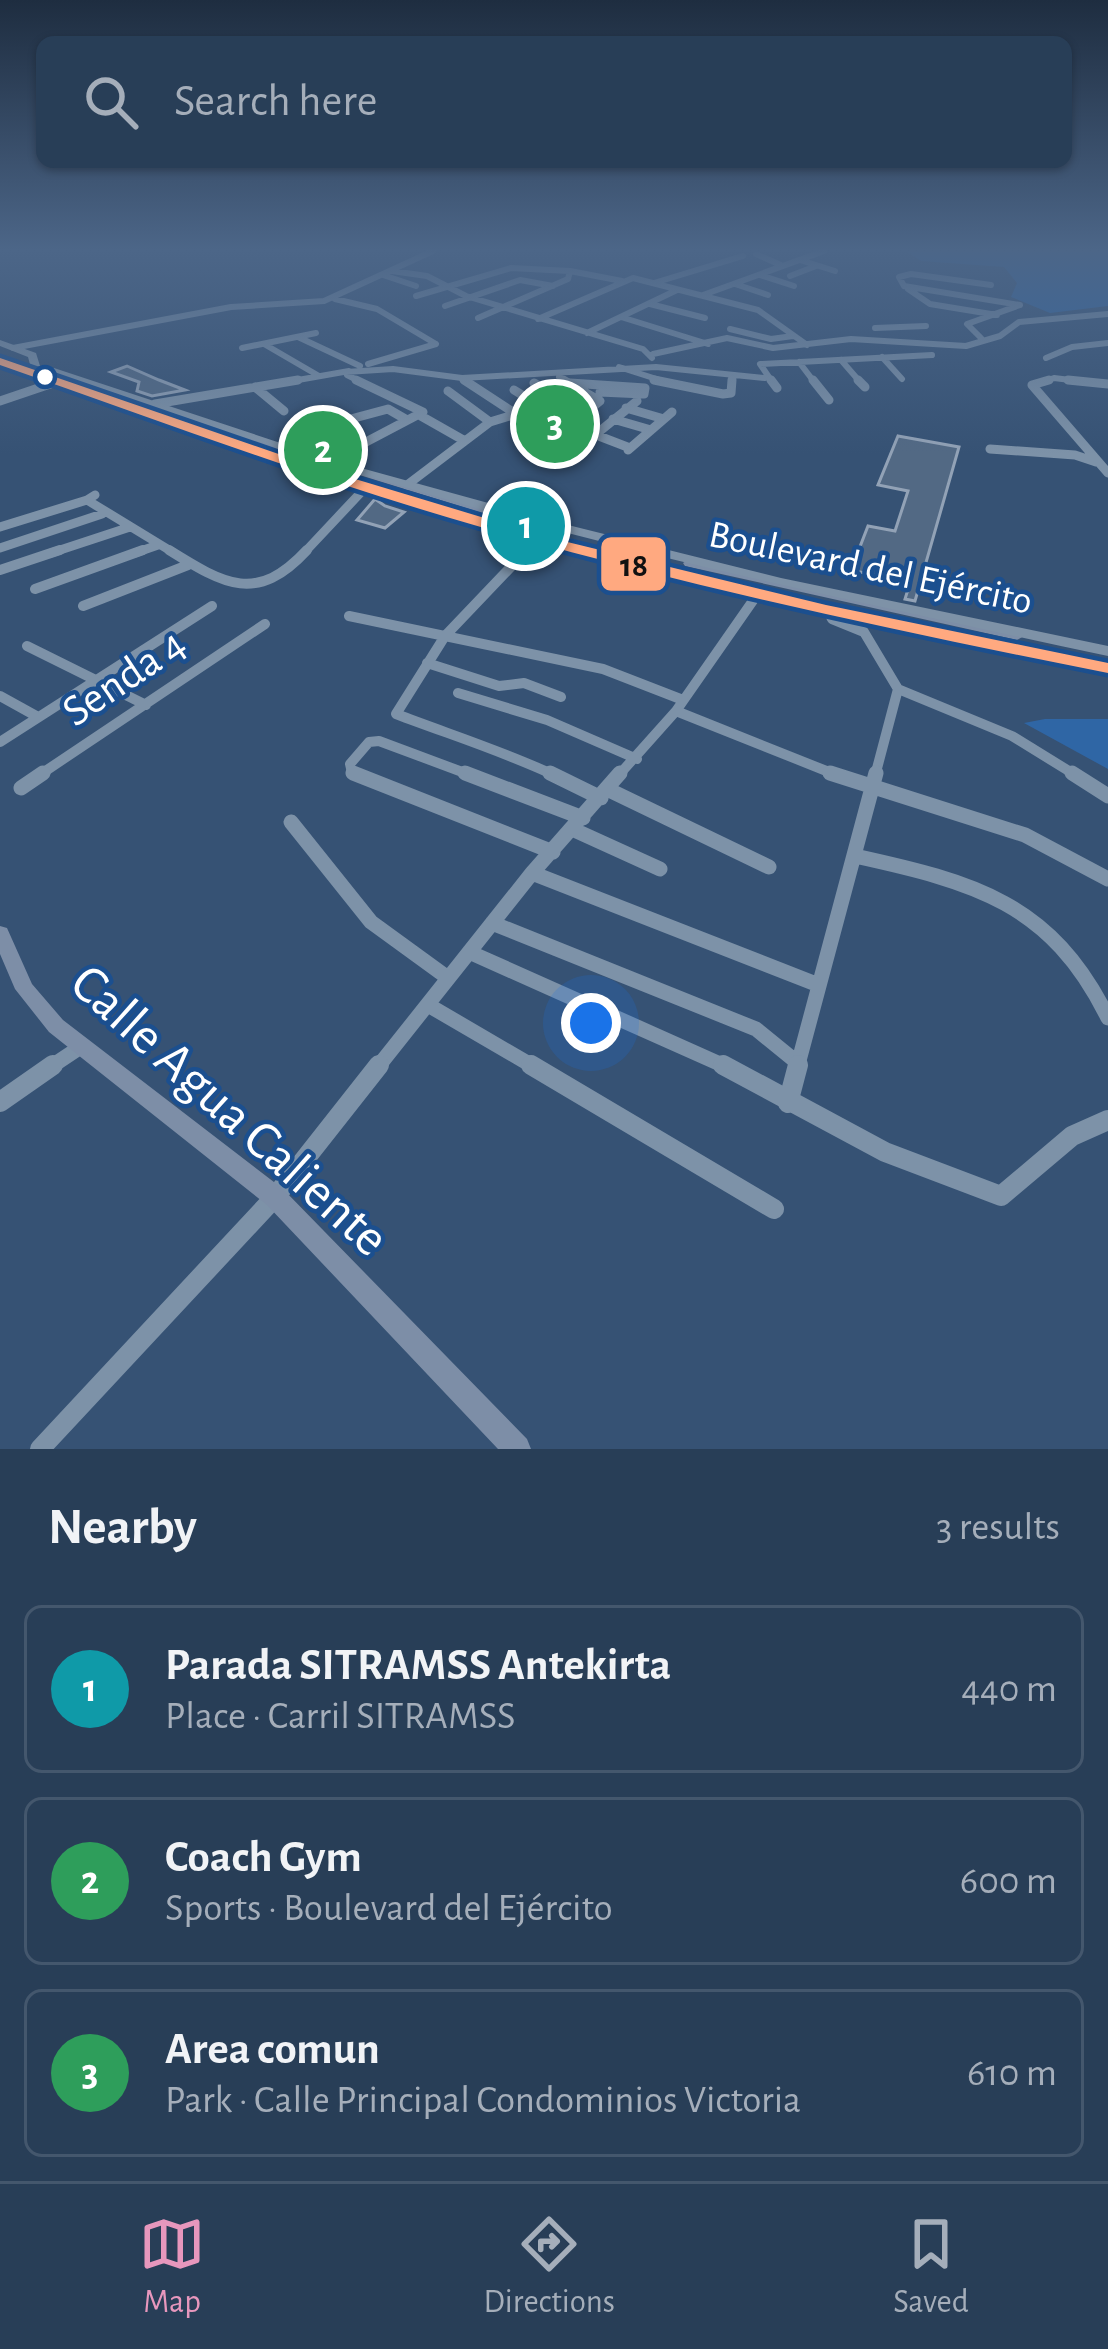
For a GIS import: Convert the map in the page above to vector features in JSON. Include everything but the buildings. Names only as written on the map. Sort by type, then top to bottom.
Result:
[{"type":"highway","points":[[0,343],[38,363]]},
{"type":"highway","name":"Boulevard del Ejército","points":[[0,357],[38,363],[407,485],[735,571],[1108,652]]},
{"type":"highway","name":"Boulevard del Ejército","points":[[0,357],[365,488],[540,537],[827,608],[1108,667]]},
{"type":"main road","points":[[38,363],[65,383],[324,472],[562,541],[1108,667]]},
{"type":"main road","points":[[65,383],[546,527],[840,599],[1108,652]]},
{"type":"main road","name":"Calle Agua Caliente","points":[[2,942],[38,1008],[80,1048],[275,1197],[517,1449]]},
{"type":"street","points":[[13,347],[171,319]]},
{"type":"street","points":[[343,373],[436,344],[393,319]]},
{"type":"street","points":[[534,319],[653,354],[728,338],[773,348],[855,339],[966,346],[1000,336],[1019,322],[1057,319]]},
{"type":"street","points":[[586,334],[617,319]]},
{"type":"street","points":[[625,319],[709,344]]},
{"type":"street","points":[[770,319],[809,346]]},
{"type":"street","points":[[981,338],[967,324],[985,319]]},
{"type":"street","points":[[855,339],[891,320]]},
{"type":"street","points":[[875,328],[926,326]]},
{"type":"street","points":[[730,329],[771,339],[795,336]]},
{"type":"street","points":[[242,348],[316,333]]},
{"type":"street","points":[[298,338],[360,366]]},
{"type":"street","points":[[38,363],[36,348],[49,342]]},
{"type":"street","points":[[1046,358],[1072,347],[1108,343]]},
{"type":"street","points":[[263,344],[320,376]]},
{"type":"street","points":[[653,354],[656,367]]},
{"type":"street","points":[[777,388],[765,378],[760,364],[932,355]]},
{"type":"street","points":[[882,358],[902,380]]},
{"type":"street","points":[[841,360],[865,387]]},
{"type":"street","points":[[799,362],[829,400]]},
{"type":"street","points":[[618,367],[637,376],[723,394],[731,393],[732,377]]},
{"type":"street","points":[[154,404],[320,376],[393,369],[462,378],[656,367],[765,378]]},
{"type":"street","points":[[343,373],[416,407],[421,416],[465,441]]},
{"type":"street","points":[[559,377],[600,401],[570,425]]},
{"type":"street","points":[[462,378],[527,422]]},
{"type":"street","points":[[1106,469],[1032,385],[1054,378],[1108,384]]},
{"type":"street","points":[[0,400],[65,383]]},
{"type":"street","points":[[407,485],[487,425],[517,415],[539,413],[629,449],[668,416],[589,410],[534,383]]},
{"type":"street","points":[[569,383],[645,388],[644,394],[600,392]]},
{"type":"street","points":[[254,387],[284,411]]},
{"type":"street","points":[[514,390],[570,425]]},
{"type":"street","points":[[448,392],[487,425]]},
{"type":"street","points":[[595,435],[637,400]]},
{"type":"street","points":[[347,420],[388,409],[406,420]]},
{"type":"street","points":[[619,414],[651,430]]},
{"type":"street","points":[[328,462],[421,416]]},
{"type":"street","points":[[990,449],[1076,454],[1106,469]]},
{"type":"street","points":[[0,527],[91,497],[102,514],[131,526],[188,565],[236,578],[275,581],[365,488]]},
{"type":"street","points":[[0,548],[102,514]]},
{"type":"street","points":[[0,570],[131,526]]},
{"type":"street","points":[[540,537],[445,635],[397,716],[481,740],[769,866]]},
{"type":"street","points":[[35,589],[158,545]]},
{"type":"street","points":[[82,606],[188,565]]},
{"type":"street","points":[[40,1449],[275,1197],[532,874],[637,759],[723,651],[759,592]]},
{"type":"street","points":[[0,742],[212,606]]},
{"type":"street","points":[[827,608],[832,620],[864,632],[898,689],[1012,736],[1108,796]]},
{"type":"street","points":[[349,616],[603,669],[790,761],[1025,835],[1108,879]]},
{"type":"street","name":"Senda 4","points":[[21,788],[265,624]]},
{"type":"street","points":[[27,646],[146,705]]},
{"type":"street","points":[[428,663],[500,686],[517,682],[562,698]]},
{"type":"street","points":[[788,1103],[898,689]]},
{"type":"street","points":[[458,693],[547,720],[637,759]]},
{"type":"street","points":[[0,697],[38,717]]},
{"type":"street","points":[[554,852],[400,796],[352,773],[350,764],[369,742],[380,741],[577,823],[660,868]]},
{"type":"street","points":[[291,822],[371,922],[448,978]]},
{"type":"street","points":[[855,856],[926,870],[1032,913],[1066,946],[1108,1018]]},
{"type":"street","points":[[532,874],[817,984]]},
{"type":"street","points":[[492,923],[756,1029],[799,1064]]},
{"type":"street","points":[[470,952],[651,1028],[876,1151],[960,1186],[1000,1196],[1072,1136],[1108,1120]]},
{"type":"street","points":[[428,1005],[774,1209]]},
{"type":"street","points":[[0,1102],[80,1048]]},
{"type":"street","points":[[0,1081],[17,1091]]},
{"type":"shaded area","points":[[1108,719],[1108,769],[1024,723]]},
{"type":"transit line","name":"18","points":[[0,361],[317,472],[546,541],[826,610],[1108,668]]},
{"type":"place","name":"Area comun","points":[[555,424]]},
{"type":"place","name":"Coach Gym","points":[[323,450]]},
{"type":"place","name":"Parada SITRAMSS Antekirta","points":[[526,526]]}]
